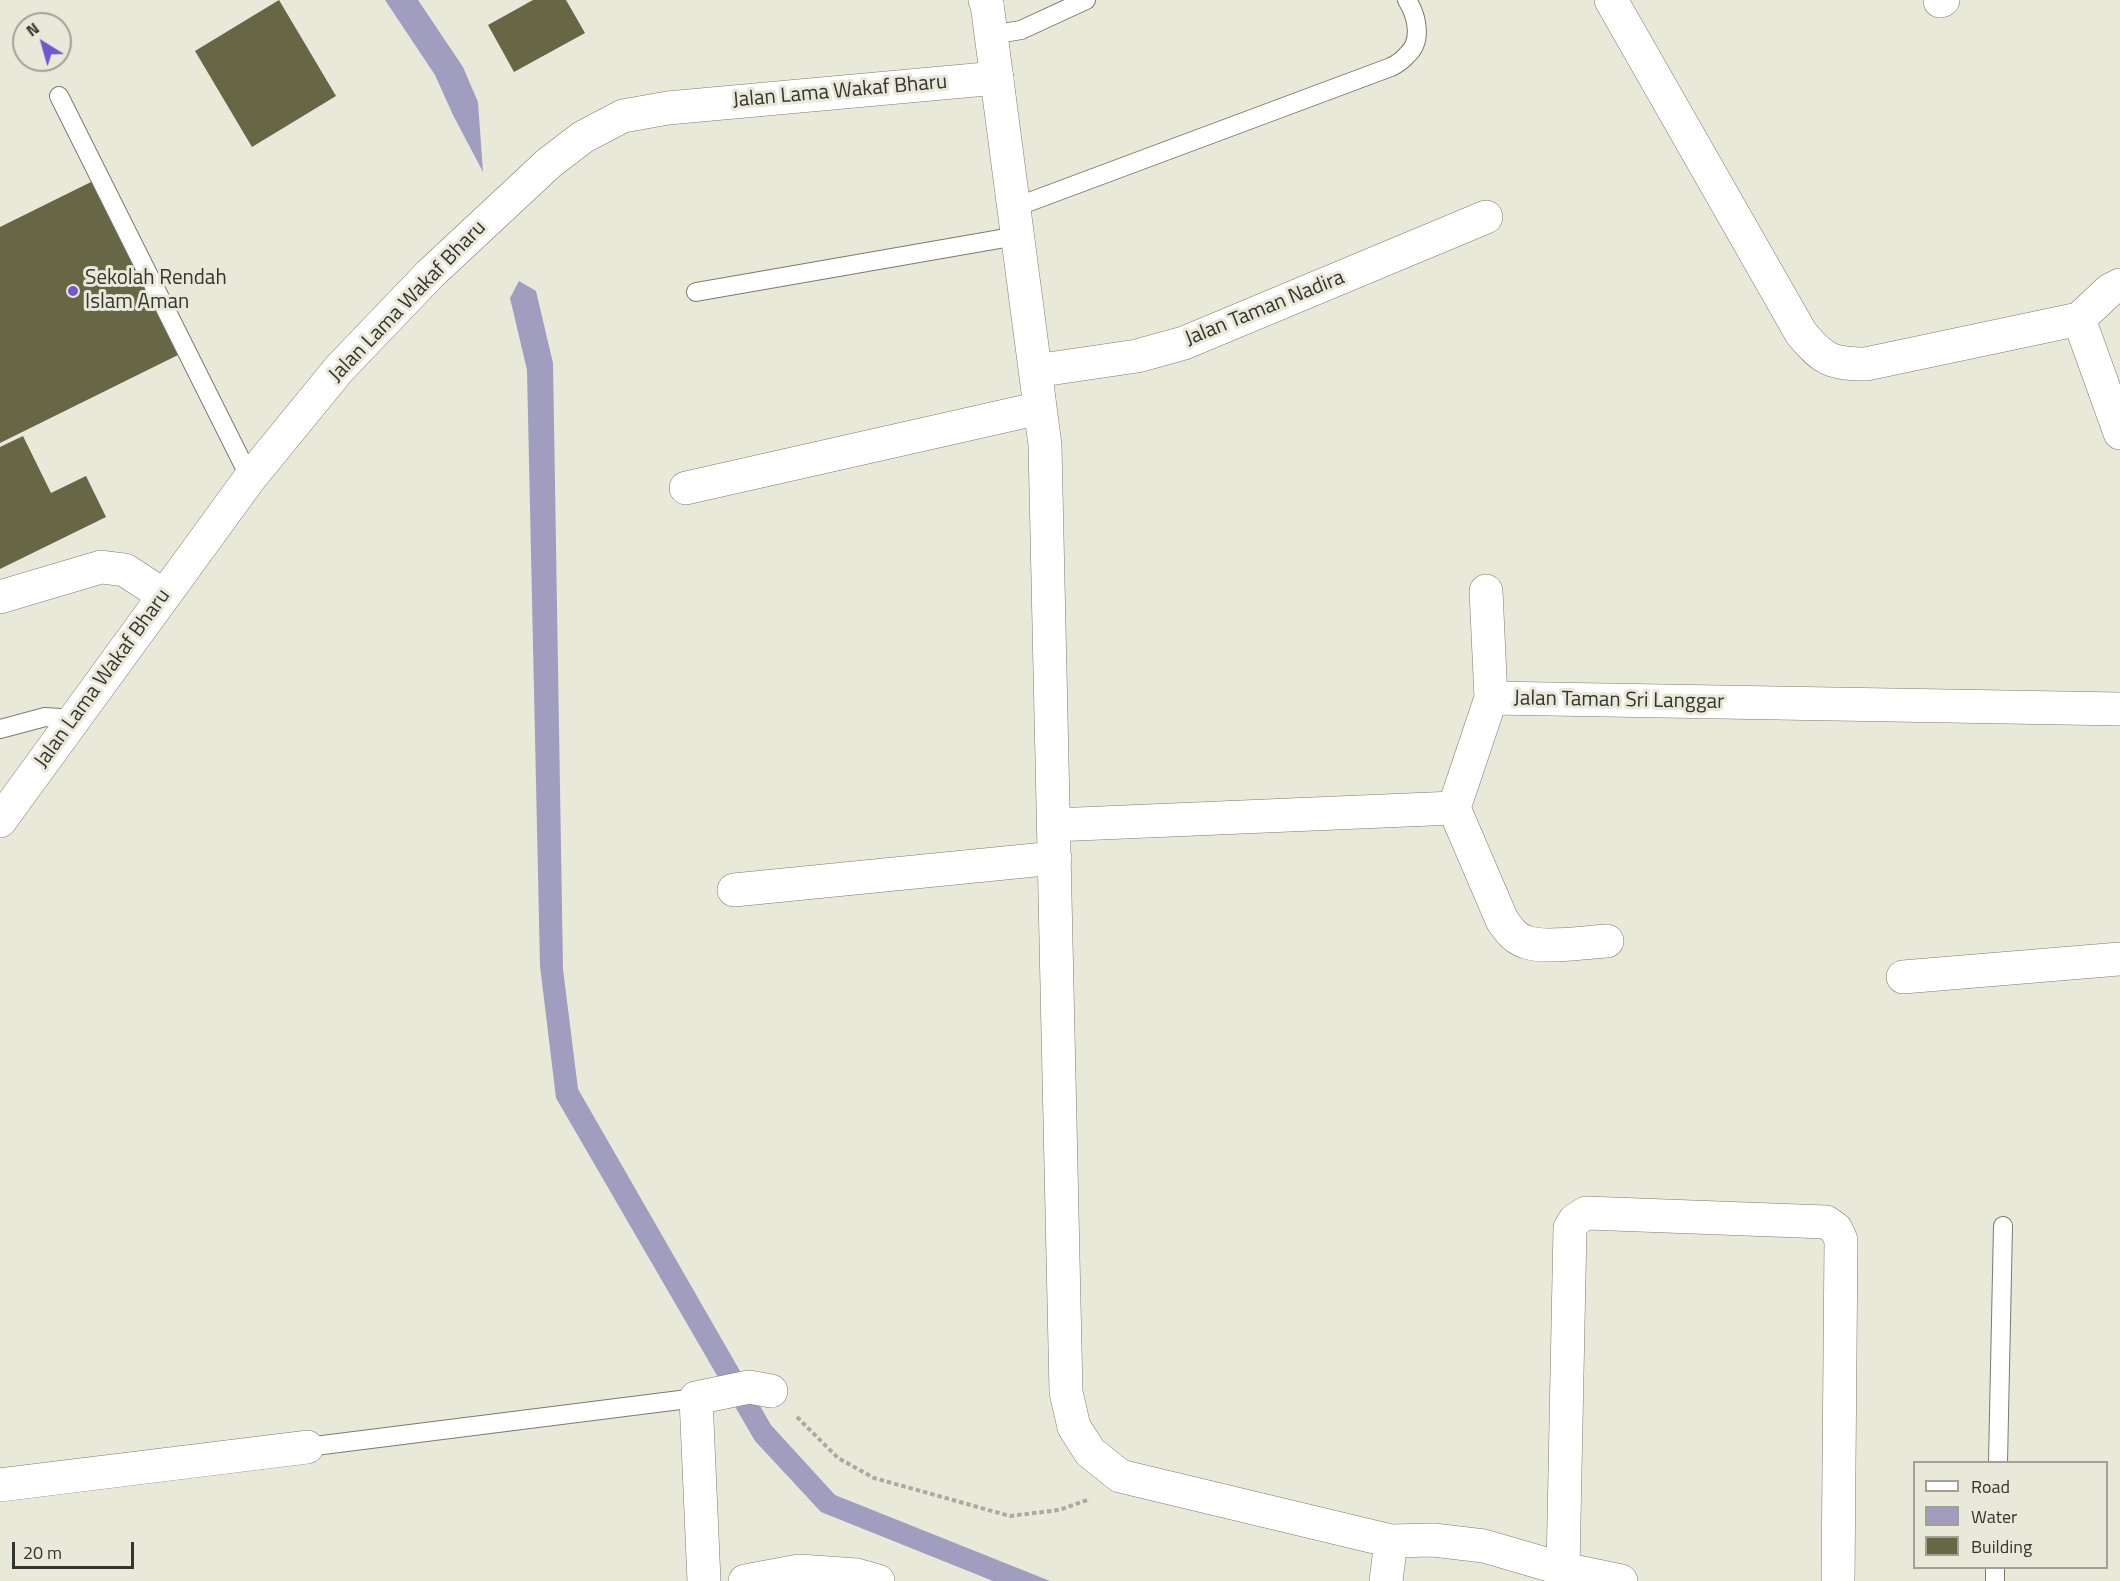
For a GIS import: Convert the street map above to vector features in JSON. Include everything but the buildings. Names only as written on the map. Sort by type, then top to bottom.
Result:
[{"type":"street","points":[[1611,0],[1801,333],[1818,353],[1841,364],[1866,364],[2079,319],[2110,290],[2120,285]]},
{"type":"street","points":[[987,8],[1040,408],[1047,481],[1066,1392],[1074,1427],[1090,1452],[1120,1476],[1391,1541],[1433,1540],[1484,1546],[1563,1569],[1621,1581]]},
{"type":"street","name":"Jalan Lama Wakaf Bharu","points":[[0,821],[250,478],[339,369],[412,291],[549,163],[583,137],[623,116],[668,108],[997,78]]},
{"type":"street","name":"Jalan Taman Nadira","points":[[1035,371],[1137,356],[1184,343],[1486,217]]},
{"type":"street","points":[[2079,319],[2120,433]]},
{"type":"street","points":[[686,488],[1040,408]]},
{"type":"street","points":[[0,597],[101,567],[125,570],[163,595]]},
{"type":"street","points":[[1486,591],[1491,698]]},
{"type":"street","name":"Jalan Taman Sri Langgar","points":[[1454,808],[1491,698],[2120,709]]},
{"type":"street","points":[[1054,825],[1454,808],[1502,920],[1511,933],[1526,942],[1542,944],[1607,941]]},
{"type":"street","points":[[734,890],[1055,858]]},
{"type":"street","points":[[1903,977],[2120,959]]},
{"type":"street","points":[[1563,1569],[1570,1228],[1575,1220],[1586,1213],[1826,1222],[1836,1229],[1841,1240],[1838,1581]]},
{"type":"street","points":[[704,1581],[734,1392]]},
{"type":"street","points":[[0,1485],[307,1447]]},
{"type":"street","points":[[1386,1581],[1391,1541]]},
{"type":"street","points":[[745,1581],[799,1571],[857,1575],[878,1581]]},
{"type":"lane","points":[[987,8],[1021,30],[1086,0]]},
{"type":"lane","points":[[696,292],[1015,222],[1391,68],[1410,54],[1418,32],[1413,10],[1407,0]]},
{"type":"lane","points":[[59,96],[250,478]]},
{"type":"lane","points":[[0,729],[45,717],[75,719]]},
{"type":"lane","points":[[1998,1461],[2003,1226]]},
{"type":"lane","points":[[307,1447],[734,1392]]},
{"type":"path","points":[[734,1392],[838,1458],[874,1478],[1010,1516],[1059,1510],[1095,1497],[1120,1476]]},
{"type":"water","points":[[385,0],[418,0],[463,67],[478,102],[483,172],[435,75]]},
{"type":"water","points":[[519,281],[536,291],[553,363],[563,969],[578,1089],[771,1425],[835,1495],[1050,1581],[993,1581],[821,1512],[755,1441],[556,1098],[540,966],[527,370],[510,298]]},
{"type":"place","name":"Sekolah Rendah Islam Aman","points":[[73,291]]}]
